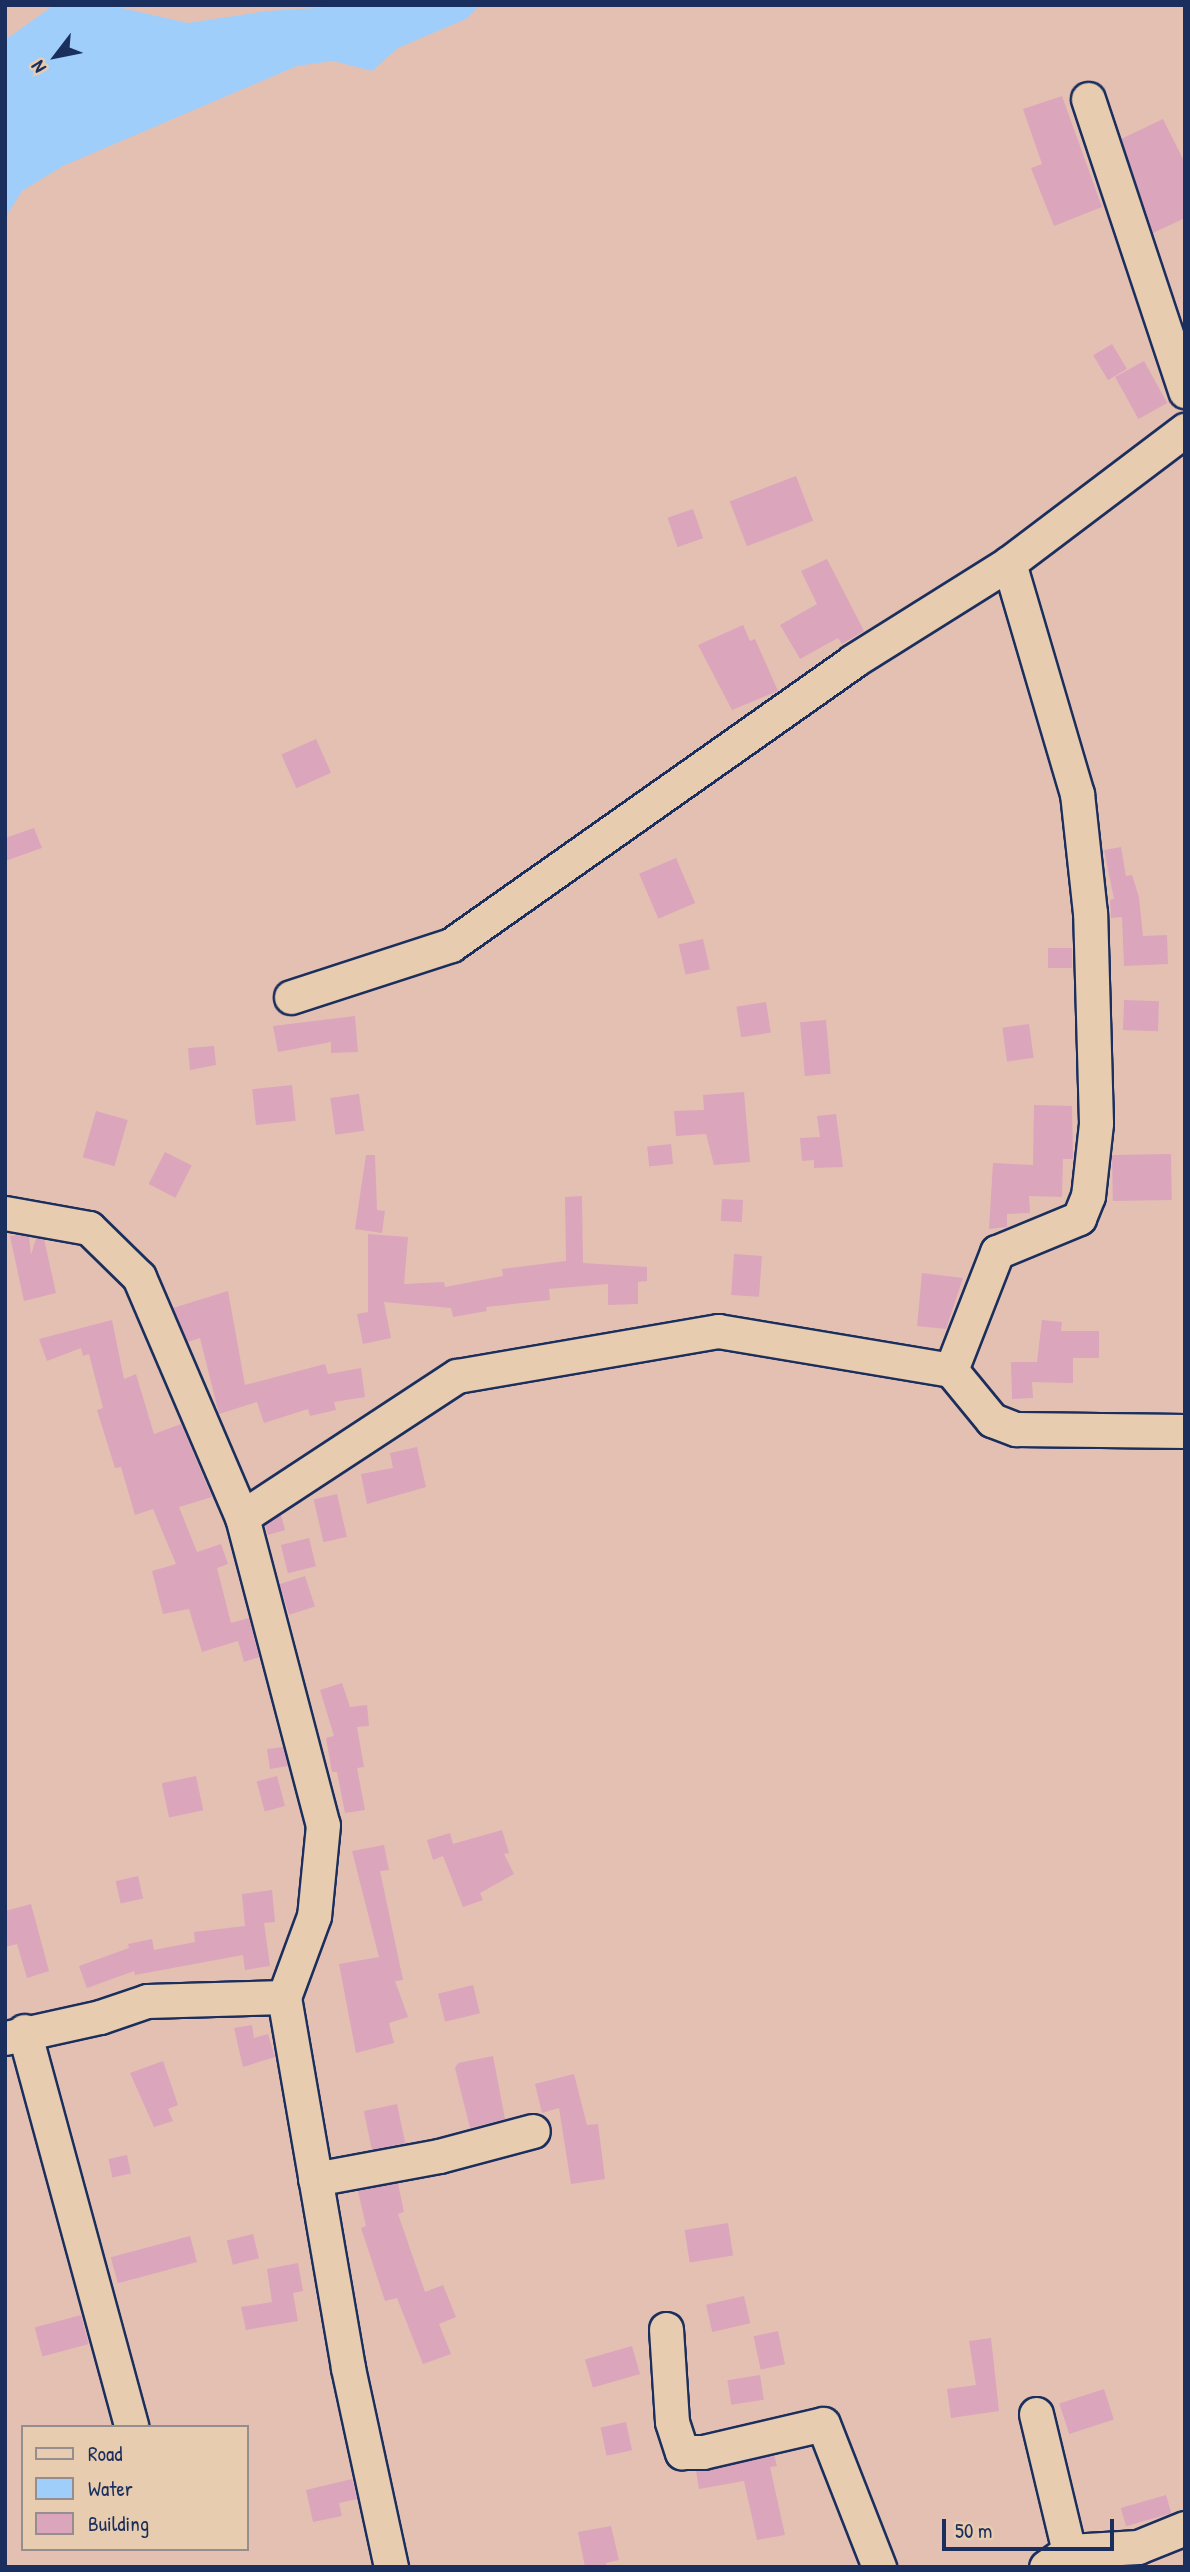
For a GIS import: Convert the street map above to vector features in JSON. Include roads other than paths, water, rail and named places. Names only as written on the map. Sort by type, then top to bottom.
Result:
[{"type":"street","points":[[1088,99],[1163,338],[1185,391]]},
{"type":"street","points":[[291,997],[451,945],[853,661],[1009,563],[1185,430]]},
{"type":"street","points":[[951,1370],[997,1252],[1079,1219],[1088,1196],[1096,1123],[1090,913],[1077,794],[1009,563]]},
{"type":"street","points":[[5,1213],[89,1228],[139,1277],[242,1517],[323,1825],[314,1916],[284,1997],[348,2368],[391,2567]]},
{"type":"street","points":[[242,1517],[457,1376],[718,1331],[951,1370],[992,1420],[1016,1429],[1185,1431]]},
{"type":"street","points":[[131,2425],[14,2034],[100,2017],[147,2001],[284,1997]]},
{"type":"street","points":[[315,2179],[439,2156],[533,2131]]},
{"type":"street","points":[[666,2329],[672,2422],[682,2452],[703,2452],[823,2424],[879,2567]]},
{"type":"street","points":[[1036,2414],[1058,2559],[1138,2547],[1185,2528]]},
{"type":"water","points":[[54,5],[108,5],[188,23],[268,11],[365,5],[480,5],[466,19],[398,48],[372,71],[333,61],[297,66],[63,166],[22,191],[5,218],[5,40]]}]
